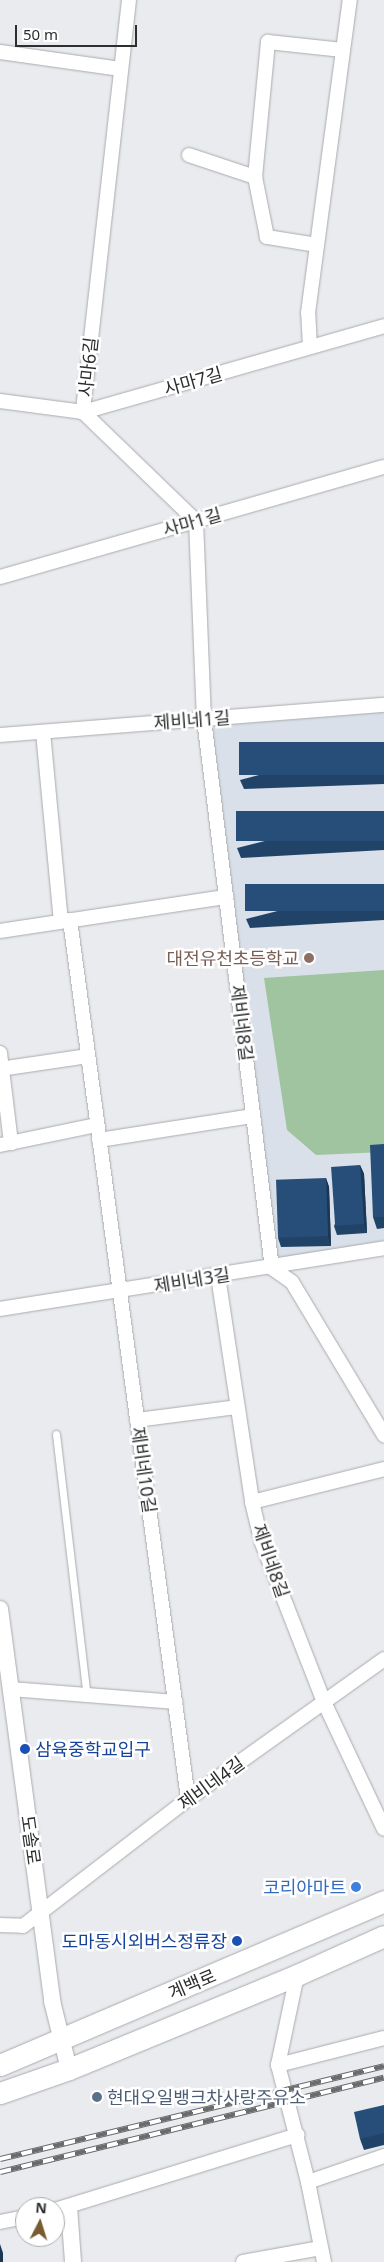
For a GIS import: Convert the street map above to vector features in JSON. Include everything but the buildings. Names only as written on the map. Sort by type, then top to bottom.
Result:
[{"type":"main road","name":"계백로","points":[[0,2064],[61,2040],[384,1901]]},
{"type":"main road","name":"계백로","points":[[0,2094],[69,2069],[297,1975],[384,1936]]},
{"type":"street","name":"사마6길","points":[[129,0],[83,412],[196,521]]},
{"type":"street","points":[[310,347],[308,312],[350,0]]},
{"type":"street","points":[[317,245],[267,237],[255,177],[268,42],[343,50]]},
{"type":"street","points":[[0,52],[122,69]]},
{"type":"street","points":[[189,155],[255,177]]},
{"type":"street","name":"사마7길","points":[[0,401],[83,412],[384,326]]},
{"type":"street","name":"사마1길","points":[[0,577],[384,467]]},
{"type":"street","points":[[196,521],[204,719]]},
{"type":"street","name":"제비네1길","points":[[0,735],[384,705]]},
{"type":"street","name":"제비네8길","points":[[204,719],[272,1268]]},
{"type":"street","name":"제비네10길","points":[[43,732],[65,921],[88,1056],[188,1799]]},
{"type":"street","points":[[0,930],[226,897]]},
{"type":"street","points":[[0,1054],[5,1144],[97,1125]]},
{"type":"street","points":[[1,1069],[88,1056]]},
{"type":"street","points":[[99,1140],[253,1116]]},
{"type":"street","name":"제비네3길","points":[[0,1309],[272,1268],[384,1248]]},
{"type":"street","points":[[272,1268],[292,1282],[384,1435]]},
{"type":"street","name":"제비네8길","points":[[218,1276],[252,1502],[262,1543],[324,1702],[384,1829]]},
{"type":"street","points":[[137,1420],[237,1407]]},
{"type":"street","points":[[252,1502],[384,1470]]},
{"type":"street","name":"도솔로","points":[[0,1610],[40,1911],[61,2040],[69,2069]]},
{"type":"street","name":"제비네4길","points":[[0,1925],[23,1926],[40,1911],[188,1799],[384,1659]]},
{"type":"street","points":[[11,1689],[87,1697],[175,1702]]},
{"type":"street","points":[[243,2262],[322,2255],[298,2135],[278,2065],[297,1975]]},
{"type":"street","points":[[278,2065],[384,2038]]},
{"type":"street","points":[[65,2207],[298,2135]]},
{"type":"street","points":[[308,2182],[384,2156]]},
{"type":"street","points":[[0,2222],[15,2218]]},
{"type":"street","points":[[65,2222],[74,2262]]},
{"type":"lane","points":[[56,1434],[87,1697]]},
{"type":"shaded area","name":"대전유천초등학교","points":[[384,705],[384,1243],[272,1261],[204,719]]},
{"type":"green space","points":[[384,970],[384,1152],[316,1155],[287,1130],[264,978]]},
{"type":"railway","points":[[0,2159],[384,2066]]},
{"type":"railway","points":[[0,2172],[384,2078]]},
{"type":"place","name":"대전유천초등학교","points":[[309,958]]},
{"type":"place","name":"삼육중학교입구","points":[[25,1749]]},
{"type":"place","name":"코리아마트","points":[[356,1887]]},
{"type":"place","name":"도마동시외버스정류장","points":[[237,1941]]},
{"type":"place","name":"현대오일뱅크차사랑주유소","points":[[97,2097]]}]
